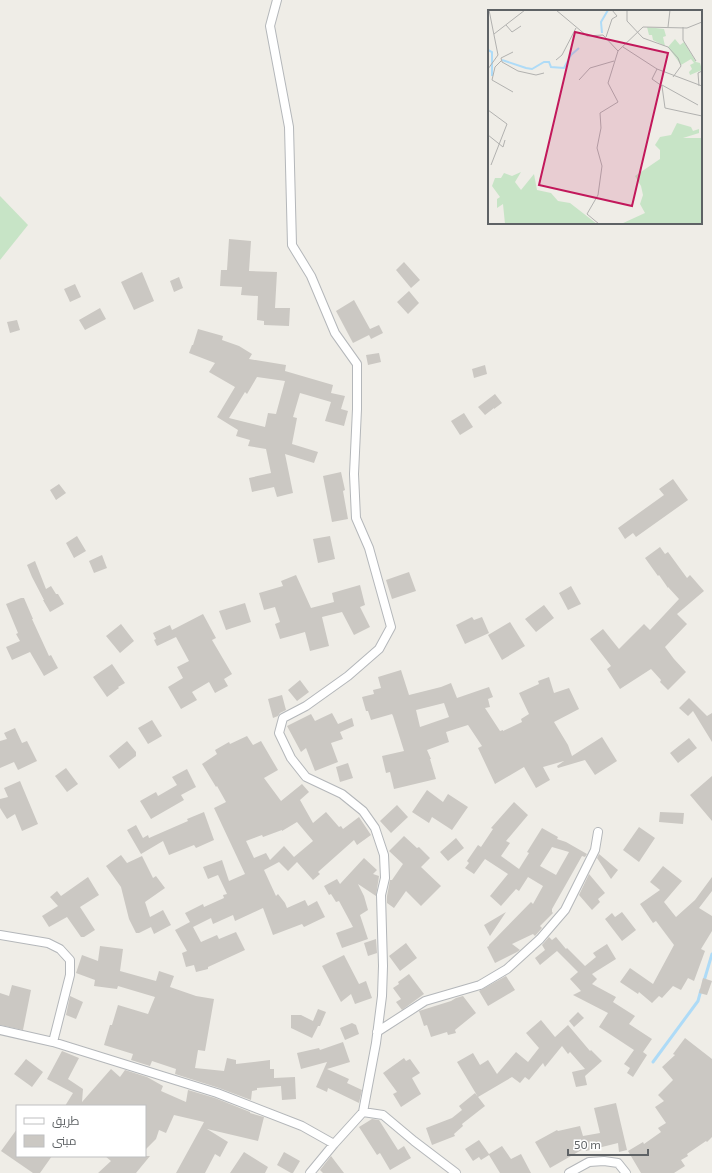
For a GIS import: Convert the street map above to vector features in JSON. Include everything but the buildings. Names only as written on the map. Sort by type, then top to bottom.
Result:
[{"type":"street","points":[[277,0],[270,26],[289,127],[292,245],[311,276],[335,333],[357,364],[357,409],[354,474],[356,518],[369,548],[391,627],[379,649],[348,676],[306,706],[283,718],[279,733],[291,758],[306,777],[342,794],[363,811],[375,828],[384,855],[385,878],[381,895],[383,966],[382,989],[377,1032],[363,1112],[310,1173]]},
{"type":"street","points":[[377,1032],[425,1001],[480,985],[507,968],[540,939],[565,910],[595,850],[598,832]]},
{"type":"street","points":[[0,935],[48,944],[60,949],[70,960],[70,976],[53,1042]]},
{"type":"street","points":[[0,1030],[53,1042],[217,1093],[302,1126],[334,1144]]},
{"type":"street","points":[[363,1112],[383,1115],[456,1173]]},
{"type":"street","points":[[569,1173],[589,1162],[604,1161],[618,1163],[626,1173]]},
{"type":"green space","points":[[0,196],[28,225],[0,260]]},
{"type":"waterway","points":[[704,981],[712,954]]},
{"type":"waterway","points":[[653,1062],[698,1001],[701,990]]}]
